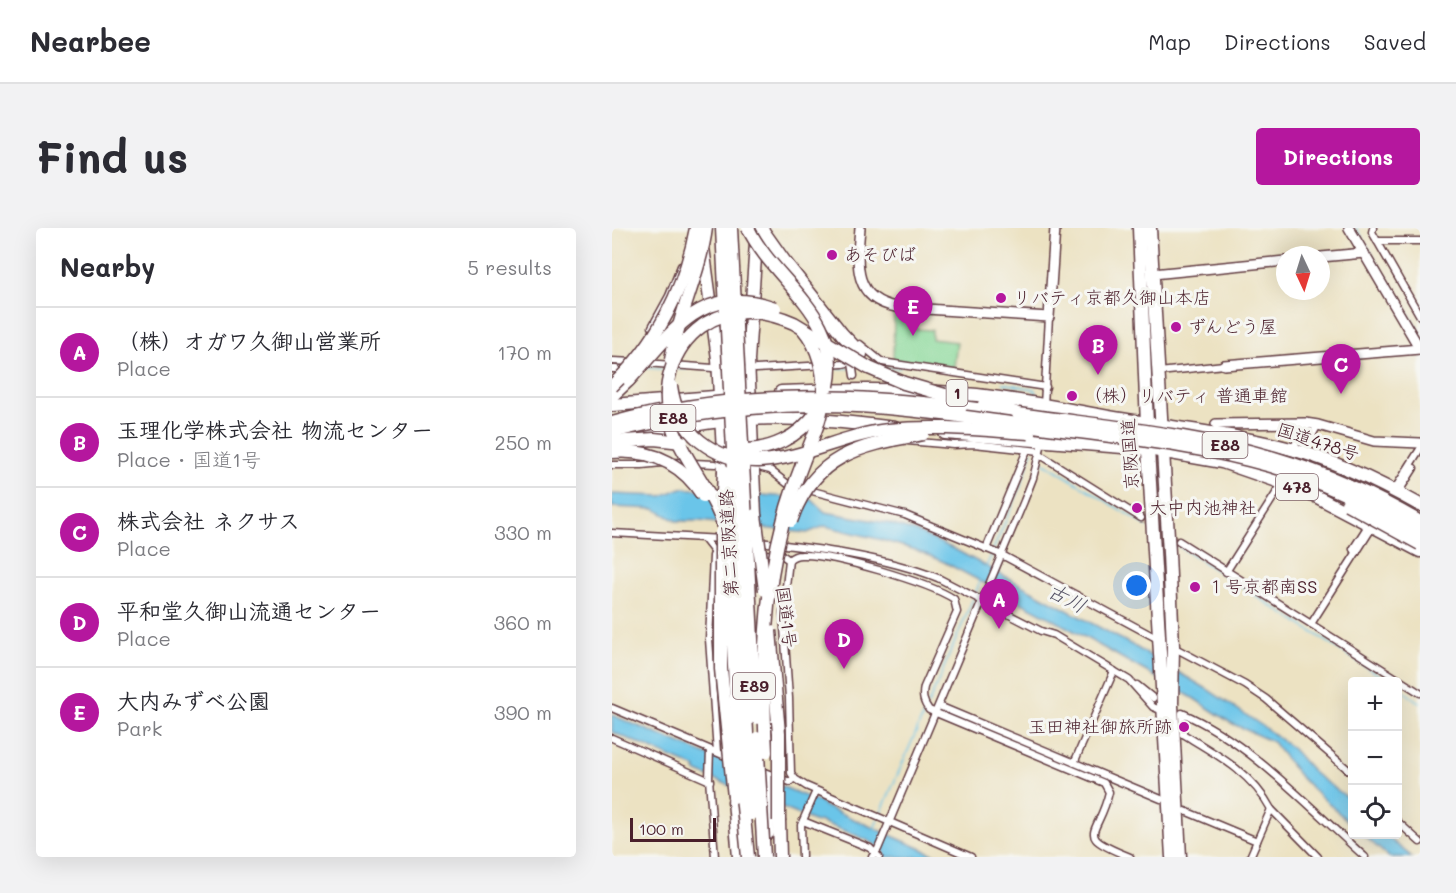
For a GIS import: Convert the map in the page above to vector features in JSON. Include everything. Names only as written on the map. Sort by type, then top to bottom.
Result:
[{"type":"highway","name":"第二京阪道路","points":[[722,228],[753,857]]},
{"type":"highway","name":"第二京阪道路","points":[[731,228],[766,857]]},
{"type":"highway","points":[[612,442],[654,439],[727,449],[763,448],[796,434],[813,419],[828,388],[831,366],[825,335],[811,309],[765,256],[748,228]]},
{"type":"highway","points":[[759,228],[842,334],[861,354],[898,378],[945,395]]},
{"type":"highway","name":"国道1号","points":[[759,228],[749,326],[749,394],[757,471],[755,514],[776,685],[780,857]]},
{"type":"highway","name":"京阪国道","points":[[1139,228],[1146,423],[1149,445],[1146,516],[1163,703],[1172,857]]},
{"type":"highway","name":"京阪国道","points":[[1150,228],[1164,451],[1173,649],[1163,703],[1179,738],[1180,857]]},
{"type":"highway","points":[[612,386],[648,346],[666,315],[701,229]]},
{"type":"highway","points":[[701,229],[715,326],[721,396],[725,469],[720,582],[721,669],[739,857]]},
{"type":"highway","points":[[701,229],[700,258],[672,349],[670,375],[673,399],[679,415],[689,431],[717,453],[732,459],[765,461],[787,457],[856,436],[886,430],[919,428],[973,430],[1149,445]]},
{"type":"highway","points":[[725,469],[736,406],[734,340],[755,250]]},
{"type":"highway","points":[[612,396],[677,326],[699,310],[719,302],[744,301],[777,309],[797,322],[817,352],[823,373],[821,410],[784,518],[766,608],[763,675],[766,857]]},
{"type":"highway","points":[[739,766],[731,571],[727,532],[717,506],[680,445],[670,424],[666,405],[666,387],[676,357],[688,339],[711,321],[738,312],[757,311],[794,322],[855,360],[886,376],[945,395],[999,406],[1018,414]]},
{"type":"highway","name":"1","points":[[612,450],[653,434],[722,420],[749,394],[910,390],[1044,405],[1162,425]]},
{"type":"highway","points":[[722,420],[732,405],[736,406],[749,394]]},
{"type":"highway","name":"1","points":[[612,405],[721,396],[750,418],[826,419],[1040,449],[1149,445],[1164,451]]},
{"type":"highway","name":"E88","points":[[612,432],[787,397],[850,397],[923,402],[1190,439],[1274,458],[1350,486],[1420,522]]},
{"type":"highway","name":"E88","points":[[612,423],[686,407],[818,405],[885,408],[1217,453],[1295,474],[1366,504],[1420,533]]},
{"type":"highway","name":"国道478号","points":[[1162,425],[1255,441],[1352,471],[1397,490],[1420,505]]},
{"type":"highway","points":[[766,752],[772,621],[776,590],[790,525],[807,486],[828,465],[861,449],[926,434],[973,430]]},
{"type":"highway","points":[[612,450],[650,454],[672,464],[699,489],[711,511],[722,550],[729,677],[748,857]]},
{"type":"highway","name":"478","points":[[1164,451],[1222,462],[1325,500],[1369,527],[1420,551]]},
{"type":"highway","points":[[1292,453],[1373,489],[1420,514]]},
{"type":"highway","points":[[1284,485],[1327,495],[1420,544]]},
{"type":"street","points":[[767,228],[841,323],[867,352],[882,362],[1046,387]]},
{"type":"street","points":[[860,228],[857,261],[862,283],[872,297],[884,304],[896,307],[1049,317]]},
{"type":"street","points":[[803,820],[870,848],[876,854],[1002,557],[1024,501],[1040,449],[1056,228]]},
{"type":"street","points":[[1159,372],[1420,349],[1350,228]]},
{"type":"street","points":[[1373,228],[1372,232],[1420,315]]},
{"type":"street","points":[[628,362],[650,332],[669,296],[687,246],[701,229]]},
{"type":"street","points":[[1377,241],[1420,241]]},
{"type":"street","points":[[1330,256],[1364,253]]},
{"type":"street","points":[[1152,274],[1276,262]]},
{"type":"street","points":[[756,369],[852,363],[867,352]]},
{"type":"street","points":[[612,361],[713,368]]},
{"type":"street","points":[[852,363],[854,376]]},
{"type":"street","points":[[859,406],[862,421]]},
{"type":"street","points":[[1216,424],[1275,422],[1314,424],[1374,441],[1420,443]]},
{"type":"street","points":[[1306,446],[1314,424]]},
{"type":"street","points":[[1292,453],[1314,424]]},
{"type":"street","points":[[864,434],[865,437],[1028,450],[1040,449],[1125,508],[1146,516]]},
{"type":"street","points":[[1397,490],[1414,468],[1410,466],[1420,449]]},
{"type":"street","points":[[986,549],[1028,450]]},
{"type":"street","points":[[612,465],[684,461],[725,469]]},
{"type":"street","points":[[757,471],[770,470],[789,485],[904,515],[986,549],[1158,642]]},
{"type":"street","points":[[1226,572],[1284,485]]},
{"type":"street","points":[[1010,495],[1024,501]]},
{"type":"street","points":[[1125,508],[1146,516]]},
{"type":"street","points":[[1311,624],[1357,552],[1353,549],[1369,527]]},
{"type":"street","points":[[612,533],[796,547],[838,553],[920,571],[983,599],[1041,631],[1054,635],[1134,681],[1163,703]]},
{"type":"street","points":[[704,539],[715,553],[786,558],[803,555],[862,566],[931,588],[954,599],[957,612],[922,696],[929,710],[938,709],[1161,799]]},
{"type":"street","points":[[1179,541],[1420,693]]},
{"type":"street","points":[[796,547],[786,558],[783,614],[791,772],[794,778],[816,791],[971,857]]},
{"type":"street","points":[[715,553],[712,561],[709,639],[712,680],[710,780],[715,857]]},
{"type":"street","points":[[1173,649],[1266,699],[1348,769]]},
{"type":"street","points":[[1074,763],[1114,671]]},
{"type":"street","points":[[712,680],[787,676]]},
{"type":"street","points":[[1129,680],[1153,707],[1163,703]]},
{"type":"street","points":[[612,708],[790,782],[794,778]]},
{"type":"street","points":[[938,709],[1104,783],[1108,792],[1093,829],[1095,838],[1101,845],[1130,857]]},
{"type":"street","points":[[1318,857],[1271,810],[1257,788],[1242,773],[1179,738],[1182,713],[1215,730],[1272,773],[1365,857]]},
{"type":"street","points":[[1184,716],[1210,731],[1215,730]]},
{"type":"street","points":[[612,738],[710,780]]},
{"type":"street","points":[[802,857],[801,825],[816,791]]},
{"type":"street","points":[[1250,857],[1271,810]]},
{"type":"street","points":[[1185,811],[1257,841]]},
{"type":"street","points":[[1402,826],[1420,842]]},
{"type":"green space","points":[[894,311],[917,313],[916,329],[932,330],[932,339],[957,342],[954,367],[893,360]]},
{"type":"water","points":[[681,488],[811,499],[825,512],[887,523],[917,532],[956,550],[1132,645],[1207,689],[1264,727],[1293,749],[1315,774],[1348,798],[1348,821],[1301,778],[1273,742],[1231,723],[1193,698],[1056,621],[944,562],[916,550],[825,526],[807,533],[699,521],[676,521],[655,509],[612,507],[612,494],[662,496]]},
{"type":"water","points":[[612,715],[824,804],[824,806],[940,857],[883,857],[885,854],[881,849],[865,839],[819,821],[816,822],[695,771],[696,768],[612,732]]},
{"type":"water","points":[[1368,839],[1390,839],[1412,857],[1389,857]]},
{"type":"waterway","points":[[1356,228],[1420,333]]},
{"type":"waterway","points":[[612,366],[625,367]]},
{"type":"waterway","points":[[881,367],[900,368]]},
{"type":"waterway","points":[[647,368],[666,369]]},
{"type":"waterway","points":[[836,368],[849,368]]},
{"type":"waterway","points":[[677,369],[687,369]]},
{"type":"waterway","points":[[1003,383],[1034,389],[1037,399]]},
{"type":"waterway","points":[[993,550],[1020,488],[1032,451]]},
{"type":"waterway","points":[[1041,461],[1147,526]]},
{"type":"waterway","points":[[1174,543],[1382,677]]},
{"type":"waterway","points":[[986,567],[992,554]]},
{"type":"waterway","points":[[975,594],[981,579]]},
{"type":"waterway","points":[[928,705],[973,599]]},
{"type":"waterway","points":[[1402,690],[1420,703]]},
{"type":"waterway","points":[[880,815],[926,709]]},
{"type":"waterway","points":[[874,829],[878,819]]},
{"type":"tunnel","points":[[1141,518],[1179,541]]},
{"type":"place","name":"あそびば","points":[[832,255]]},
{"type":"place","name":"リバティ京都久御山本店","points":[[1001,298]]},
{"type":"place","name":"ずんどう屋","points":[[1176,327]]},
{"type":"place","name":"大内みずべ公園","points":[[913,336]]},
{"type":"place","name":"玉理化学株式会社 物流センター","points":[[1098,375]]},
{"type":"place","name":"株式会社 ネクサス","points":[[1341,394]]},
{"type":"place","name":"（株）リバティ 普通車館","points":[[1072,396]]},
{"type":"place","name":"大中内池神社","points":[[1137,508]]},
{"type":"place","name":"１号京都南SS","points":[[1195,587]]},
{"type":"place","name":"（株）オガワ久御山営業所","points":[[999,629]]},
{"type":"place","name":"平和堂久御山流通センター","points":[[844,669]]},
{"type":"place","name":"玉田神社御旅所跡","points":[[1184,727]]},
{"type":"water label","name":"古川","points":[[1067,598]]}]
